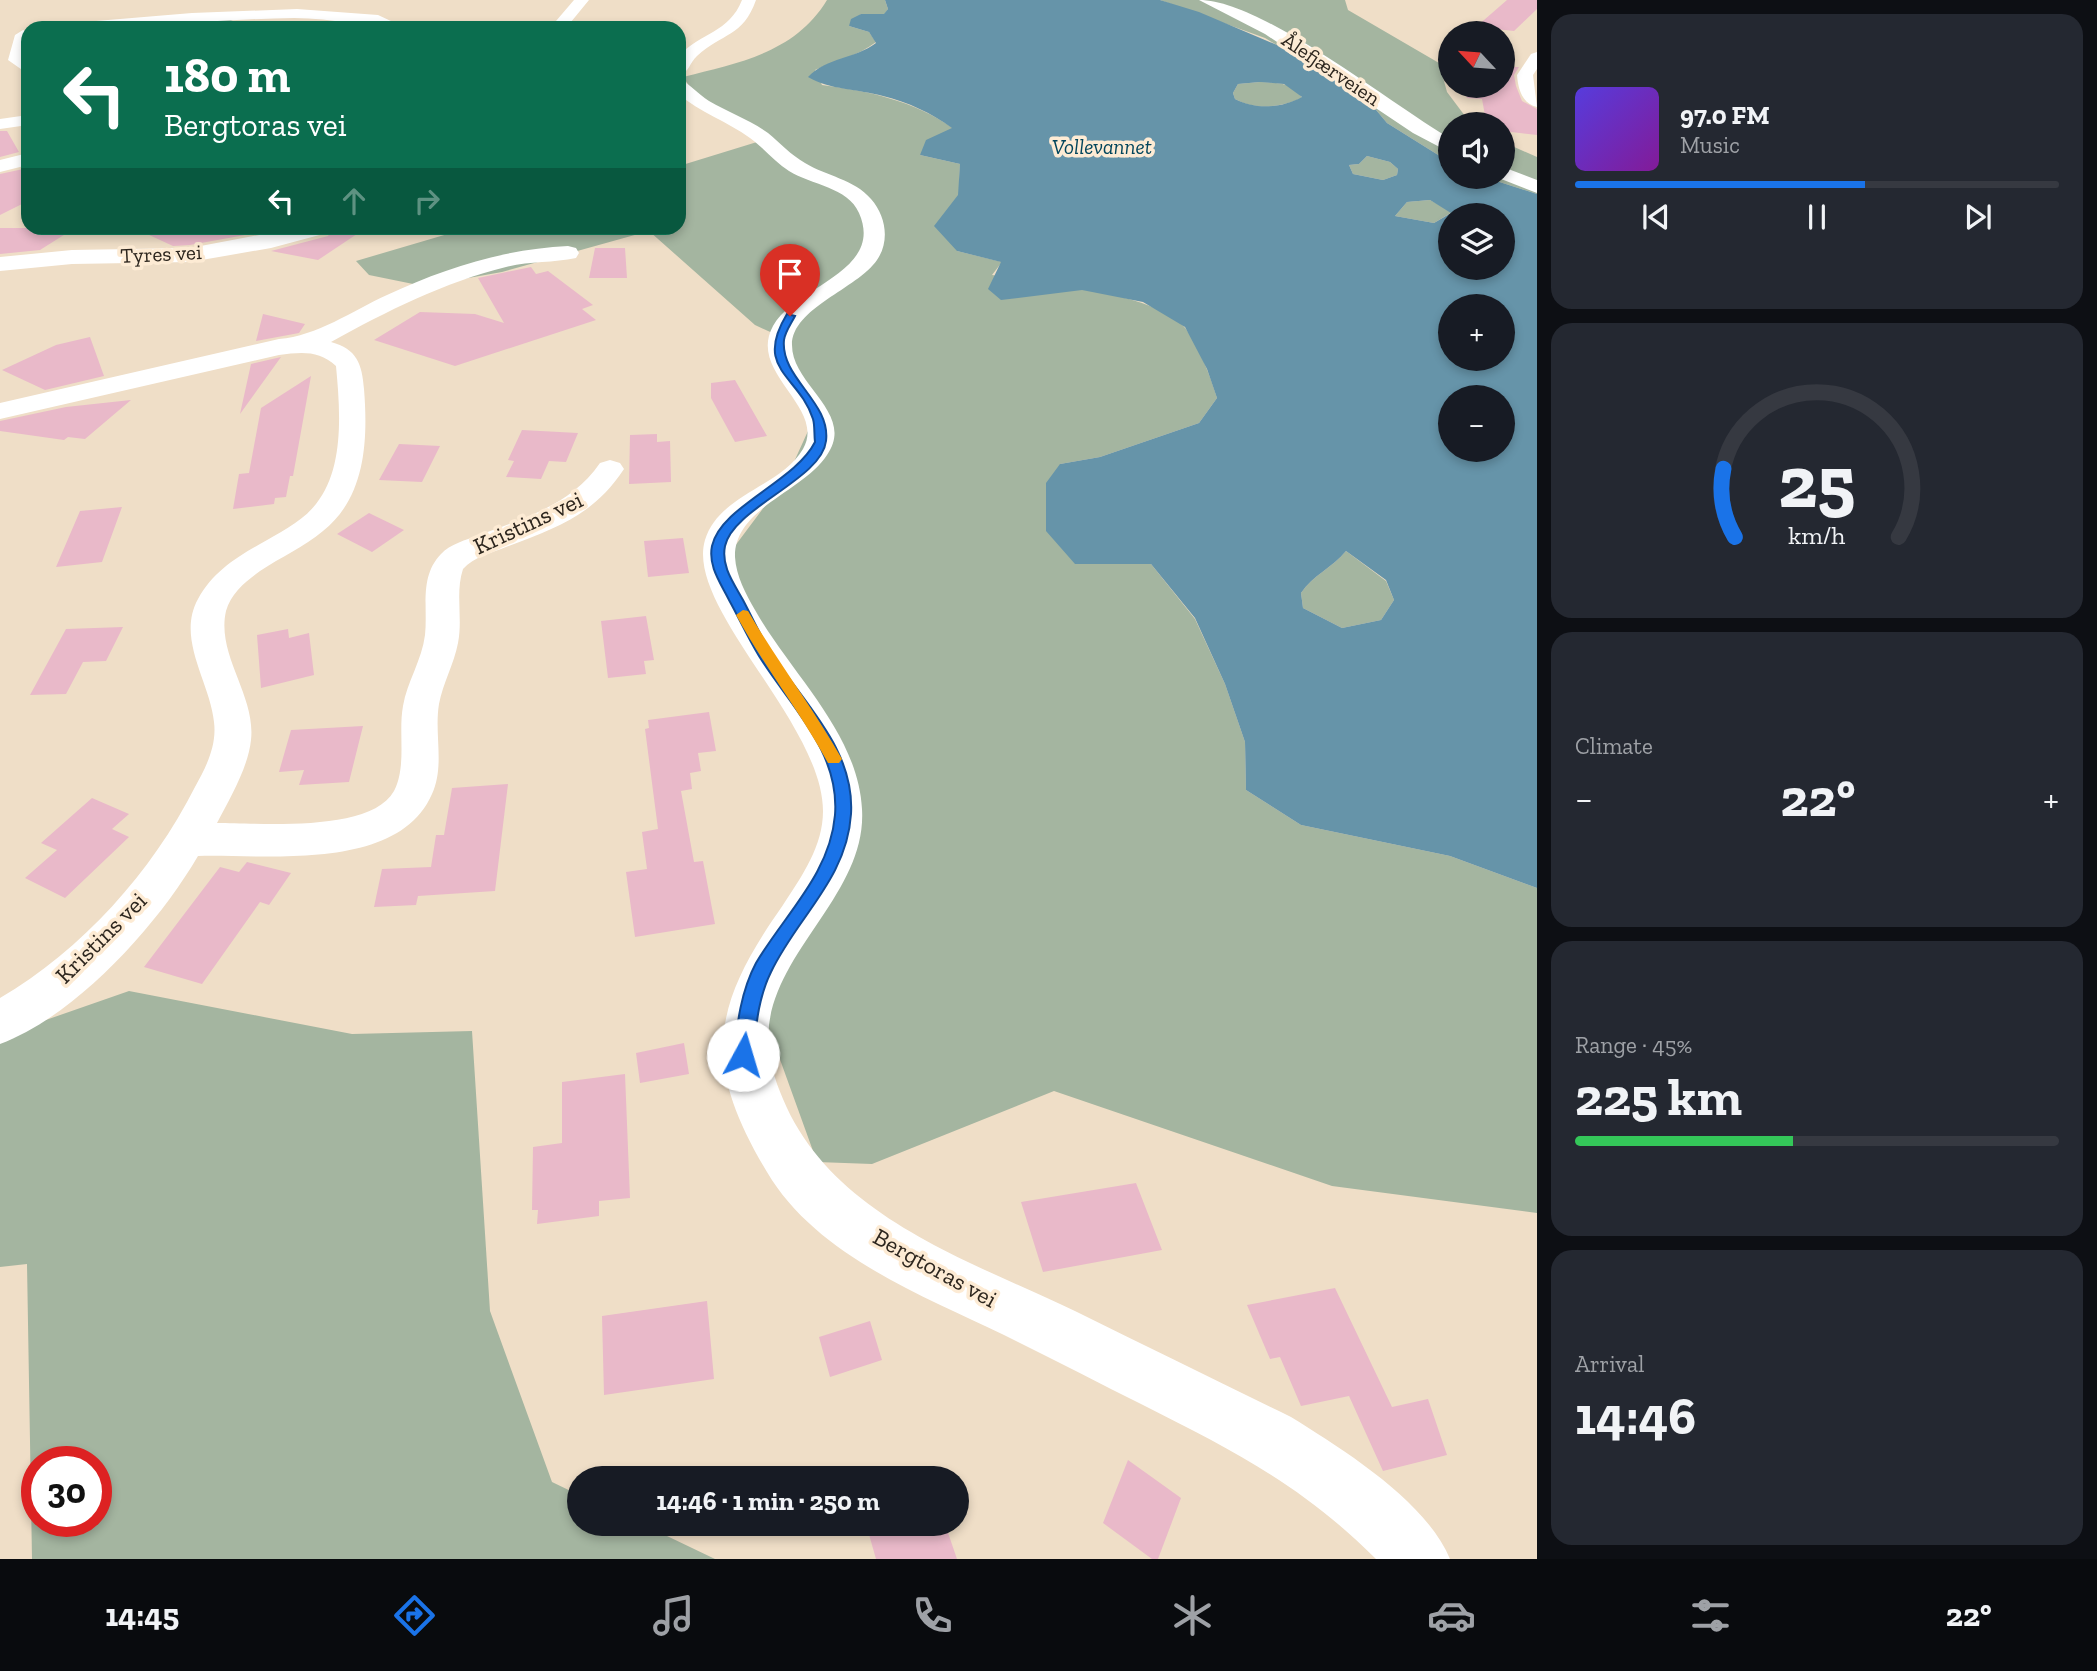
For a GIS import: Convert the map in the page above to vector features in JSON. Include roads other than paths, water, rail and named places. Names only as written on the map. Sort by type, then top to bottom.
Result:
[{"type":"street","points":[[564,21],[582,0]]},
{"type":"street","points":[[686,57],[694,48],[741,20],[749,0]]},
{"type":"street","name":"Ålefjærveien","points":[[1206,0],[1247,16],[1284,37],[1396,114],[1438,139]]},
{"type":"street","points":[[123,21],[189,12],[337,4],[384,15],[390,21]]},
{"type":"street","points":[[0,38],[21,35]]},
{"type":"street","points":[[21,46],[16,60],[21,64]]},
{"type":"street","points":[[1537,57],[1525,75],[1527,90],[1537,102]]},
{"type":"street","name":"Bergtoras vei","points":[[686,90],[700,103],[757,134],[796,167],[856,194],[873,219],[872,242],[865,264],[851,276],[799,308],[790,316],[779,338],[784,364],[819,419],[821,442],[816,452],[798,471],[727,527],[718,556],[718,567],[764,653],[809,715],[832,753],[844,796],[839,846],[824,878],[763,969],[748,1012],[743,1055],[751,1083],[777,1141],[802,1177],[889,1248],[1270,1438],[1322,1470],[1370,1508],[1419,1559]]},
{"type":"street","points":[[0,124],[21,121]]},
{"type":"street","points":[[0,166],[21,161]]},
{"type":"street","points":[[1515,178],[1537,187]]},
{"type":"street","points":[[92,256],[108,235]]},
{"type":"street","name":"Tyres vei","points":[[0,264],[92,256],[190,255],[271,242],[295,235]]},
{"type":"street","points":[[0,411],[225,358],[310,343],[399,299],[462,274],[519,257],[568,253]]},
{"type":"street","name":"Kristins vei","points":[[0,1023],[57,983],[101,945],[144,897],[189,840],[223,770],[233,738],[231,716],[211,642],[209,611],[216,595],[238,571],[292,537],[328,510],[346,472],[350,423],[349,364],[332,349],[310,343]]},
{"type":"street","name":"Kristins vei","points":[[189,840],[330,835],[367,829],[398,814],[413,793],[421,766],[421,709],[425,687],[442,640],[443,581],[447,569],[452,561],[469,551],[575,506],[595,490],[610,469]]},
{"type":"water","name":"Vollevannet","points":[[885,0],[1160,0],[1199,12],[1291,51],[1366,98],[1387,123],[1438,155],[1438,189],[1515,187],[1537,194],[1537,888],[1450,856],[1301,825],[1246,790],[1245,742],[1225,684],[1195,618],[1151,564],[1075,564],[1046,531],[1046,483],[1060,464],[1100,457],[1199,423],[1217,398],[1207,369],[1185,327],[1143,302],[1082,290],[1001,300],[988,289],[1001,262],[957,251],[934,226],[958,195],[960,164],[920,155],[926,140],[952,128],[901,101],[844,89],[808,77],[832,62],[876,43],[869,32],[849,26],[851,19],[861,14],[884,14],[888,9]],"holes":[[[1238,84],[1284,84],[1302,97],[1286,104],[1260,106],[1235,99],[1233,93]],[[1367,156],[1390,162],[1398,169],[1397,175],[1383,180],[1353,174],[1349,165],[1359,164]],[[1346,551],[1386,580],[1394,600],[1381,620],[1342,628],[1303,608],[1301,593]]]}]
